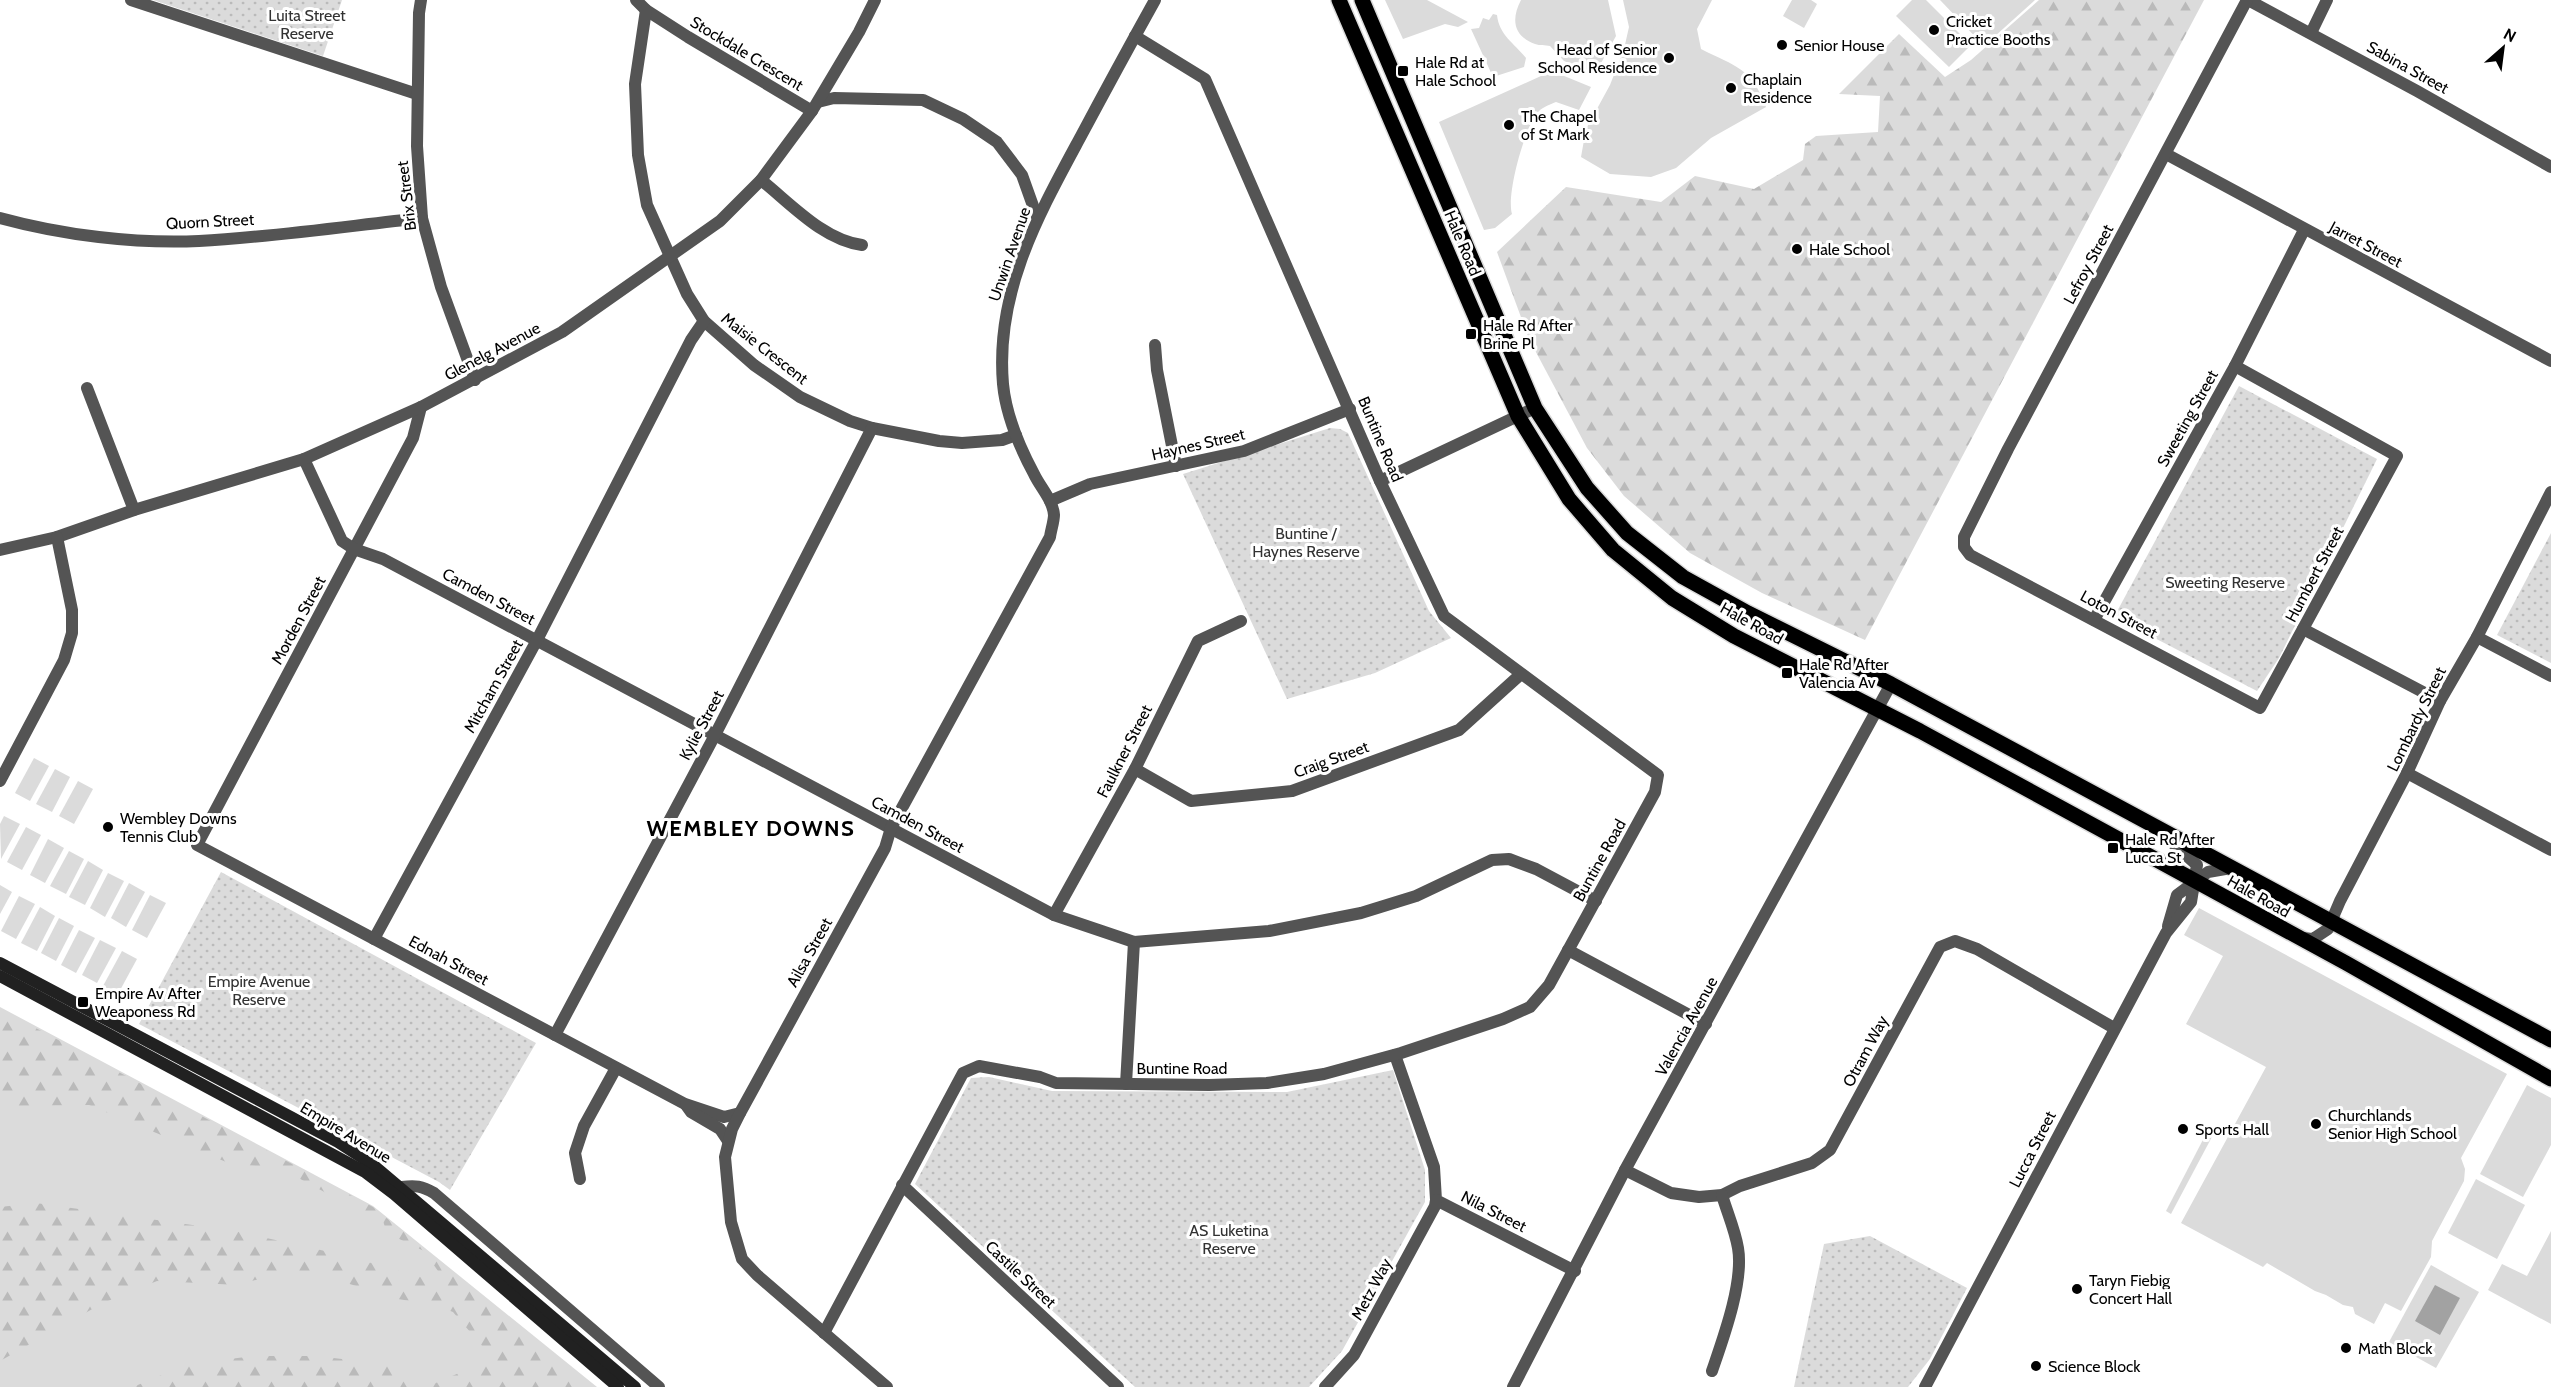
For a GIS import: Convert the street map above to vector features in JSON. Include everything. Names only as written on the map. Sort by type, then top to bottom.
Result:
[{"type":"main road","name":"Hale Road","points":[[1339,0],[1518,417],[1569,500],[1613,550],[1672,598],[1734,636],[1878,708],[2346,963],[2551,1078]]},
{"type":"main road","name":"Hale Road","points":[[1362,0],[1535,408],[1587,488],[1627,533],[1683,577],[1748,613],[1891,684],[2551,1041]]},
{"type":"main road","name":"Empire Avenue","points":[[0,963],[338,1142],[372,1164],[402,1187],[635,1387]]},
{"type":"main road","name":"Empire Avenue","points":[[0,976],[365,1172],[394,1194],[618,1387]]},
{"type":"street","points":[[131,0],[417,94]]},
{"type":"street","name":"Brix Street","points":[[421,0],[417,146],[422,218],[441,287],[475,380]]},
{"type":"street","name":"Stockdale Crescent","points":[[636,0],[645,10],[815,106],[834,98],[923,100],[963,119],[997,142],[1022,175],[1037,217]]},
{"type":"street","name":"Glenelg Avenue","points":[[0,550],[57,537],[134,510],[304,459],[421,407],[562,332],[720,221],[760,180],[815,106],[859,32],[875,0]]},
{"type":"street","name":"Unwin Avenue","points":[[1050,501],[1034,475],[1016,435],[1003,384],[1004,326],[1009,296],[1037,217],[1155,0]]},
{"type":"street","name":"Sabina Street","points":[[2247,0],[2549,162]]},
{"type":"street","name":"Lefroy Street","points":[[1964,547],[1964,537],[2008,449],[2247,0]]},
{"type":"street","points":[[2311,33],[2326,0]]},
{"type":"street","name":"Maisie Crescent","points":[[645,10],[635,84],[638,155],[647,205],[687,294],[704,321],[754,365],[800,397],[850,421],[872,428],[939,441],[962,443],[1002,440],[1016,435]]},
{"type":"street","name":"Buntine Road","points":[[824,1333],[963,1073],[979,1066],[1040,1077],[1056,1083],[1209,1085],[1268,1083],[1324,1074],[1395,1055],[1503,1020],[1530,1006],[1549,985],[1655,792],[1658,775],[1444,616],[1380,481],[1205,79],[1135,36]]},
{"type":"street","name":"Jarret Street","points":[[2166,154],[2551,361]]},
{"type":"street","points":[[760,180],[845,243],[861,245]]},
{"type":"street","name":"Quorn Street","points":[[0,218],[25,225],[101,238],[198,241],[422,218]]},
{"type":"street","name":"Sweeting Street","points":[[2094,620],[2235,366],[2304,230]]},
{"type":"street","name":"Mitcham Street","points":[[374,939],[537,640],[691,340],[704,321]]},
{"type":"street","points":[[1155,345],[1157,370],[1176,466]]},
{"type":"street","name":"Humbert Street","points":[[2235,366],[2397,456],[2260,708]]},
{"type":"street","points":[[87,388],[134,510]]},
{"type":"street","name":"Morden Street","points":[[197,845],[413,438],[421,407]]},
{"type":"street","points":[[1380,481],[1535,408]]},
{"type":"street","name":"Haynes Street","points":[[1050,501],[1090,484],[1244,451],[1350,409]]},
{"type":"street","name":"Kylie Street","points":[[555,1035],[715,735],[872,428]]},
{"type":"street","points":[[304,459],[342,541],[354,549]]},
{"type":"street","name":"Lombardy Street","points":[[2296,937],[2313,939],[2328,929],[2340,901],[2408,773],[2440,701],[2477,637],[2551,492]]},
{"type":"street","name":"Ailsa Street","points":[[886,1387],[757,1275],[742,1259],[731,1222],[725,1157],[728,1141],[740,1113],[885,848],[891,828],[1050,537],[1054,515],[1050,501]]},
{"type":"street","points":[[0,781],[63,660],[72,633],[72,610],[57,537]]},
{"type":"street","name":"Loton Street","points":[[1964,547],[1970,555],[2260,708]]},
{"type":"street","name":"Camden Street","points":[[354,549],[383,559],[1054,915],[1134,942],[1269,931],[1361,912],[1416,896],[1492,860],[1509,859],[1536,869],[1596,902]]},
{"type":"street","name":"Faulkner Street","points":[[1054,915],[1135,769],[1198,641],[1241,621]]},
{"type":"street","points":[[2303,629],[2440,701]]},
{"type":"street","points":[[2477,637],[2551,676]]},
{"type":"street","name":"Craig Street","points":[[1135,769],[1191,801],[1292,791],[1459,730],[1521,674]]},
{"type":"street","name":"Valencia Avenue","points":[[1513,1387],[1575,1271],[1625,1170],[1891,684]]},
{"type":"street","points":[[2408,773],[2551,850]]},
{"type":"street","points":[[2151,825],[2197,865],[2194,880]]},
{"type":"street","name":"Ednah Street","points":[[197,845],[685,1104],[723,1117],[740,1113]]},
{"type":"street","name":"Lucca Street","points":[[1924,1385],[1974,1298],[2166,933],[2177,895],[2194,880],[2208,872],[2231,868]]},
{"type":"street","points":[[1126,1084],[1134,942]]},
{"type":"street","name":"Otram Way","points":[[1625,1170],[1671,1193],[1699,1197],[1722,1195],[1740,1186],[1812,1163],[1830,1150],[1940,947],[1954,942],[1977,949],[2114,1028]]},
{"type":"street","points":[[1568,950],[1706,1024]]},
{"type":"street","name":"Nila Street","points":[[1395,1055],[1434,1167],[1436,1200],[1575,1271]]},
{"type":"street","points":[[580,1179],[575,1153],[584,1126],[616,1068]]},
{"type":"street","name":"Ednah Street","points":[[685,1104],[691,1112],[720,1129],[728,1141]]},
{"type":"street","points":[[402,1187],[414,1185],[424,1187],[434,1193],[659,1387]]},
{"type":"street","name":"Castile Street","points":[[902,1185],[1118,1387]]},
{"type":"street","points":[[1712,1371],[1728,1327],[1738,1271],[1738,1250],[1722,1195]]},
{"type":"street","name":"Metz Way","points":[[1325,1387],[1354,1355],[1435,1206],[1436,1200]]},
{"type":"green space","name":"Luita Street Reserve","points":[[153,0],[342,0],[323,56]]},
{"type":"green space","points":[[1385,0],[1427,0],[1468,22],[1458,27],[1445,24],[1403,39]]},
{"type":"green space","points":[[1521,0],[1608,0],[1616,36],[1595,74],[1564,61],[1550,46],[1528,41],[1518,32],[1515,20]]},
{"type":"green space","points":[[1623,0],[1712,0],[1697,29],[1701,49],[1733,65],[1748,76],[1766,107],[1711,138],[1676,168],[1651,177],[1610,174],[1581,157],[1586,129],[1610,85],[1624,49],[1629,27]]},
{"type":"green space","points":[[1792,0],[1811,0],[1817,4],[1804,28],[1783,16]]},
{"type":"green space","name":"Cricket Practice Booths","points":[[1912,0],[1926,0],[1971,45],[1949,67],[1896,16]]},
{"type":"green space","points":[[1940,0],[2035,0],[1984,46]]},
{"type":"green space","name":"Hale School","points":[[2039,0],[2204,0],[1865,640],[1762,593],[1690,553],[1624,496],[1587,448],[1529,339],[1497,252],[1566,187],[1661,202],[1695,176],[1754,189],[1803,160],[1805,144],[1816,136],[1878,132],[1880,96],[1839,94],[1899,34],[1945,77],[1971,60]]},
{"type":"green space","points":[[1493,14],[1497,15],[1504,33],[1526,58],[1524,67],[1493,77],[1471,29],[1479,28],[1483,18],[1489,20]]},
{"type":"green space","points":[[1552,71],[1591,87],[1579,110],[1556,102],[1539,111],[1528,130],[1518,161],[1512,192],[1512,214],[1495,228],[1484,230],[1439,122]]},
{"type":"green space","name":"Sweeting Reserve","points":[[2239,386],[2377,459],[2279,658],[2257,691],[2114,617]]},
{"type":"green space","name":"Buntine / Haynes Reserve","points":[[1330,428],[1348,433],[1429,611],[1451,638],[1375,673],[1287,699],[1183,474]]},
{"type":"green space","points":[[2551,533],[2551,663],[2497,635]]},
{"type":"green space","points":[[34,758],[49,766],[30,801],[15,793]]},
{"type":"green space","points":[[55,769],[70,777],[52,812],[36,804]]},
{"type":"green space","points":[[78,781],[93,789],[74,824],[59,816]]},
{"type":"green space","points":[[4,816],[20,824],[1,859],[0,824]]},
{"type":"green space","points":[[26,827],[41,835],[22,870],[7,862]]},
{"type":"green space","points":[[48,839],[64,848],[45,883],[30,875]]},
{"type":"green space","points":[[69,851],[84,859],[66,894],[50,886]]},
{"type":"green space","points":[[88,861],[103,870],[85,905],[69,897]]},
{"type":"green space","name":"Empire Avenue Reserve","points":[[221,872],[536,1043],[450,1190],[439,1182],[139,1024]]},
{"type":"green space","points":[[108,873],[124,881],[105,917],[90,908]]},
{"type":"green space","points":[[129,883],[145,892],[126,927],[111,918]]},
{"type":"green space","points":[[0,885],[12,892],[0,914]]},
{"type":"green space","points":[[150,895],[166,903],[147,938],[132,930]]},
{"type":"green space","points":[[19,896],[35,904],[16,939],[1,931]]},
{"type":"green space","points":[[40,907],[55,916],[37,951],[21,943]]},
{"type":"green space","points":[[2199,908],[2507,1074],[2461,1158],[2465,1169],[2464,1181],[2432,1241],[2431,1257],[2401,1311],[2385,1303],[2374,1324],[2355,1314],[2353,1307],[2343,1305],[2315,1291],[2267,1263],[2263,1267],[2181,1223],[2266,1067],[2186,1024],[2223,956],[2184,935]]},
{"type":"green space","points":[[59,918],[74,926],[56,961],[41,953]]},
{"type":"green space","points":[[79,930],[95,938],[76,973],[61,965]]},
{"type":"green space","points":[[100,940],[116,948],[97,983],[82,975]]},
{"type":"green space","points":[[122,951],[137,959],[118,994],[103,986]]},
{"type":"green space","points":[[0,1007],[373,1206],[597,1387],[0,1387]]},
{"type":"green space","points":[[0,1009],[373,1207],[593,1387],[133,1387],[188,1364],[254,1356],[316,1356],[394,1365],[431,1385],[495,1361],[453,1312],[435,1305],[398,1299],[324,1276],[282,1272],[239,1285],[157,1281],[103,1303],[0,1361],[0,1207],[36,1203],[235,1231],[343,1255],[431,1280],[438,1271],[424,1251],[387,1233],[383,1221],[376,1215],[354,1208],[280,1168],[231,1164],[89,1105],[12,1106],[0,1112]]},
{"type":"green space","name":"AS Luketina Reserve","points":[[1393,1070],[1425,1170],[1425,1202],[1342,1351],[1309,1387],[1135,1387],[915,1184],[971,1078],[989,1077],[1052,1091],[1287,1092]]},
{"type":"green space","points":[[2527,1085],[2551,1098],[2551,1145],[2523,1197],[2480,1174]]},
{"type":"green space","points":[[2208,1130],[2214,1133],[2171,1214],[2166,1211]]},
{"type":"green space","points":[[2476,1179],[2525,1205],[2497,1259],[2448,1233]]},
{"type":"green space","points":[[2551,1231],[2551,1324],[2488,1290],[2502,1264],[2527,1276]]},
{"type":"green space","points":[[1870,1236],[1967,1288],[1930,1359],[1908,1387],[1794,1387],[1824,1244]]},
{"type":"green space","points":[[2431,1265],[2479,1292],[2436,1368],[2389,1342]]},
{"type":"shaded area","points":[[2435,1285],[2460,1298],[2440,1335],[2415,1321]]},
{"type":"place","name":"Cricket Practice Booths","points":[[1934,30]]},
{"type":"place","name":"Senior House","points":[[1782,45]]},
{"type":"place","name":"Head of Senior School Residence","points":[[1669,58]]},
{"type":"place","name":"Hale Rd at Hale School","points":[[1403,71]]},
{"type":"place","name":"Chaplain Residence","points":[[1731,88]]},
{"type":"place","name":"The Chapel of St Mark","points":[[1509,125]]},
{"type":"place","name":"Hale School","points":[[1797,249]]},
{"type":"place","name":"Hale Rd After Brine Pl","points":[[1471,334]]},
{"type":"place","name":"Hale Rd After Valencia Av","points":[[1787,673]]},
{"type":"place","name":"Wembley Downs Tennis Club","points":[[108,827]]},
{"type":"place","name":"Hale Rd After Lucca St","points":[[2113,848]]},
{"type":"place","name":"Empire Av After Weaponess Rd","points":[[83,1002]]},
{"type":"place","name":"Churchlands Senior High School","points":[[2316,1124]]},
{"type":"place","name":"Sports Hall","points":[[2183,1129]]},
{"type":"place","name":"Taryn Fiebig Concert Hall","points":[[2077,1289]]},
{"type":"place","name":"Math Block","points":[[2346,1348]]},
{"type":"place","name":"Science Block","points":[[2036,1366]]},
{"type":"district","name":"WEMBLEY DOWNS","points":[[751,828]]}]
